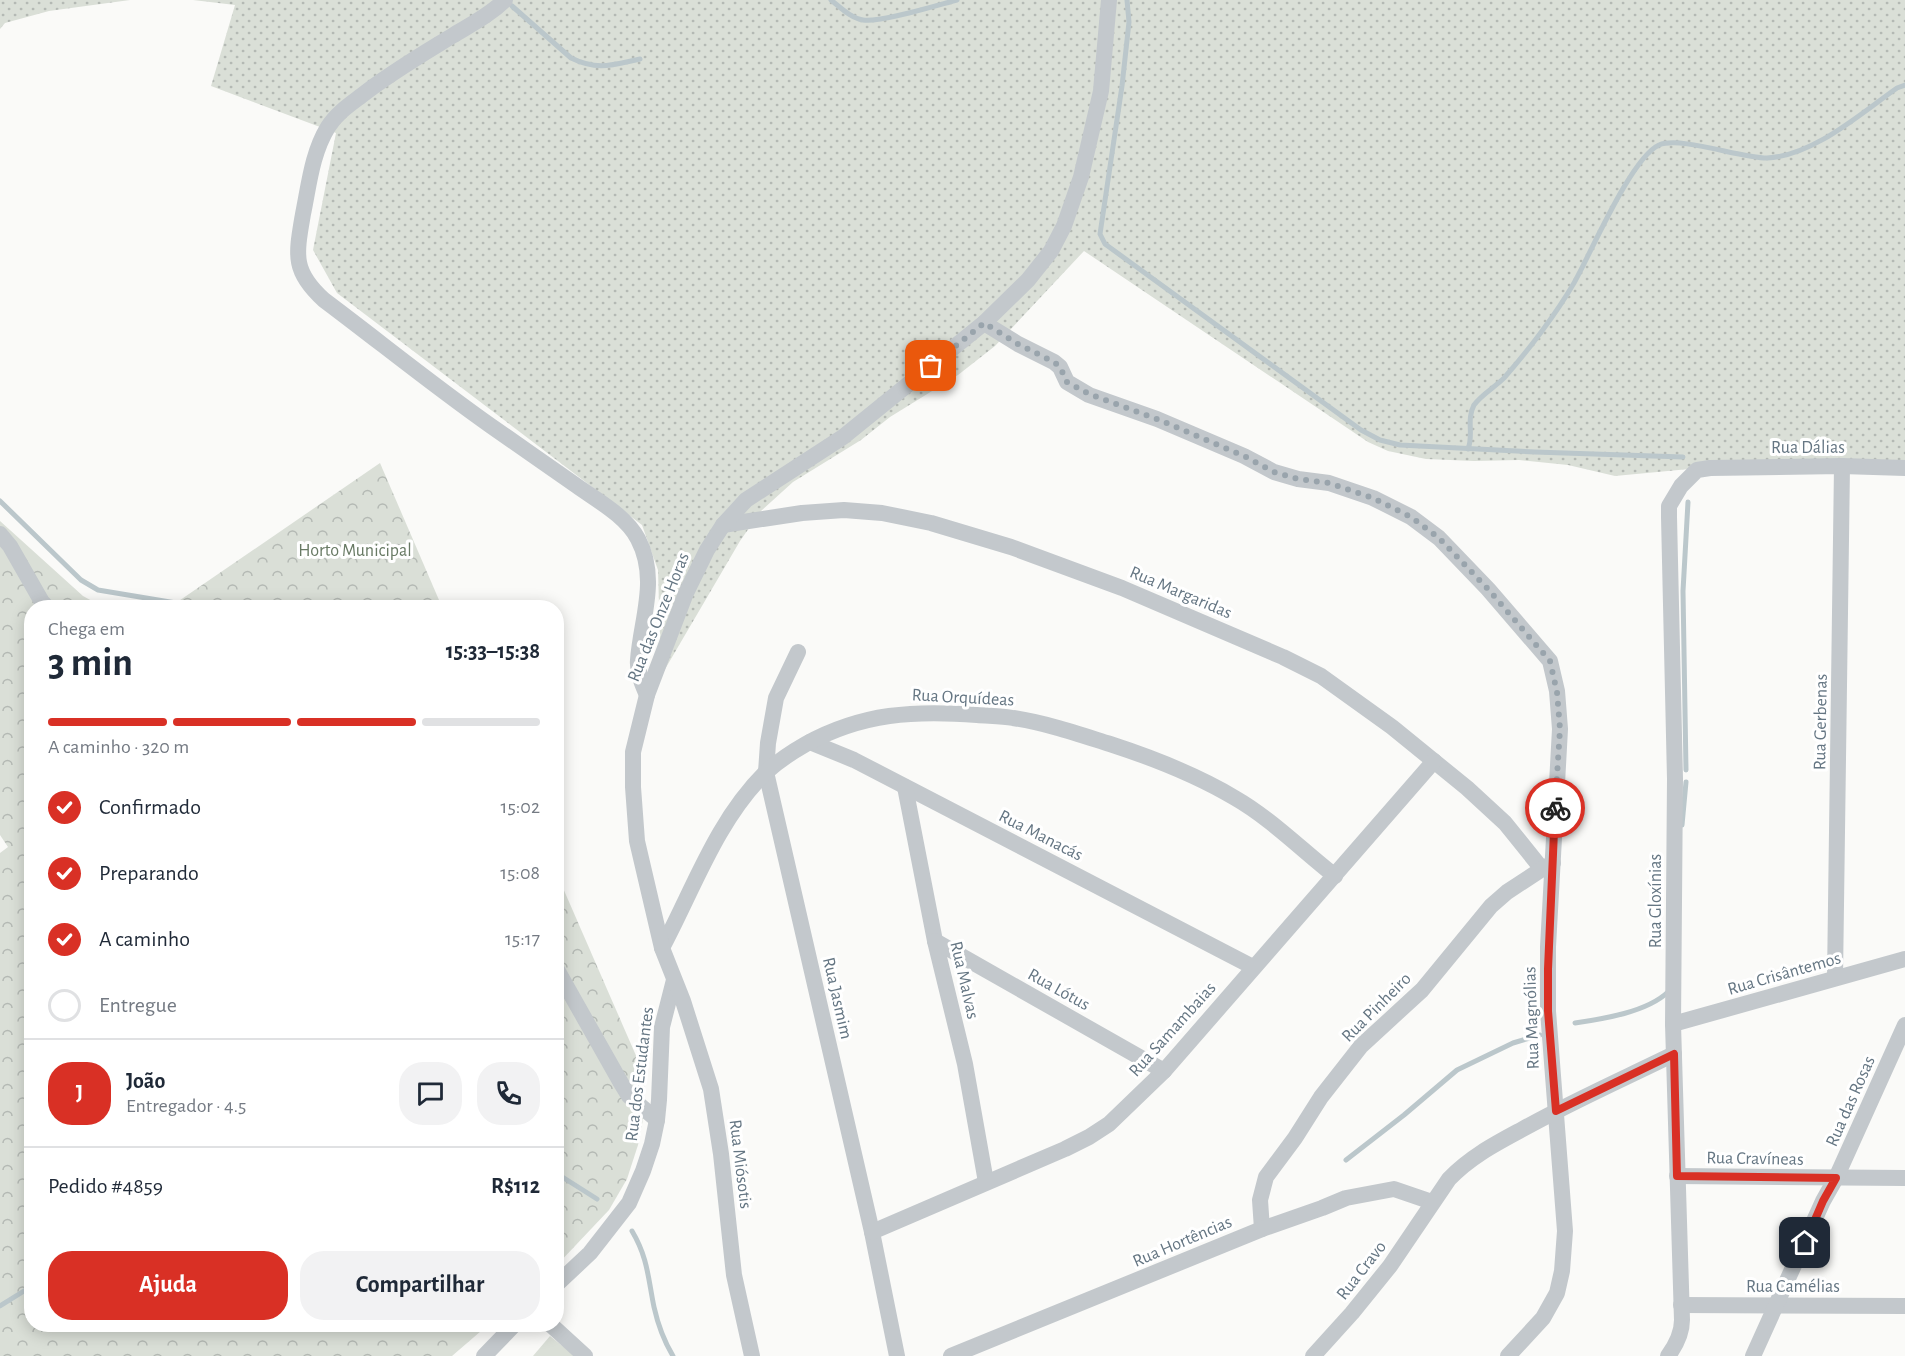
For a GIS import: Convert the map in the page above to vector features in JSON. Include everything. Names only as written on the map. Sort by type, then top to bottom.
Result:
[{"type":"street","points":[[505,0],[461,31],[386,76],[329,124],[314,159],[300,231],[297,260],[309,286],[324,300],[491,425],[542,459],[613,512],[629,527],[638,539],[648,573],[649,591],[638,661],[646,695]]},
{"type":"street","name":"Rua das Onze Horas","points":[[662,948],[637,841],[633,752],[646,695],[686,593],[707,550],[723,525],[746,500],[843,437],[984,323],[1028,280],[1051,251],[1064,226],[1081,177],[1101,91],[1109,0]]},
{"type":"street","name":"Rua Magnólias","points":[[984,323],[1054,362],[1060,367],[1067,382],[1089,394],[1157,419],[1244,456],[1274,472],[1298,479],[1329,483],[1373,498],[1411,517],[1439,538],[1472,572],[1550,661],[1557,692],[1560,729],[1547,866],[1548,1011],[1565,1231],[1562,1271],[1557,1293],[1543,1318],[1508,1356]]},
{"type":"street","name":"Rua Dálias","points":[[1710,468],[1842,466],[1905,468]]},
{"type":"street","name":"Rua Gerbenas","points":[[1835,978],[1842,466]]},
{"type":"street","name":"Rua Gloxínias","points":[[1669,1354],[1682,1329],[1673,1024],[1675,779],[1669,517],[1670,506],[1681,486],[1697,470],[1710,468]]},
{"type":"street","name":"Rua Margaridas","points":[[723,525],[802,513],[844,510],[882,513],[931,523],[1011,547],[1122,588],[1283,657],[1321,676],[1364,706],[1434,761],[1505,823],[1547,866]]},
{"type":"street","points":[[0,534],[10,546],[41,600]]},
{"type":"street","name":"Rua Jasmim","points":[[798,652],[776,698],[768,743],[766,772],[872,1232],[897,1356]]},
{"type":"street","name":"Rua Orquídeas","points":[[662,948],[710,848],[729,817],[766,772],[831,730],[891,715],[926,712],[1013,718],[1063,729],[1147,756],[1215,786],[1238,799],[1335,876]]},
{"type":"street","name":"Rua Manacás","points":[[810,742],[854,760],[1253,967]]},
{"type":"street","name":"Rua Samambaias","points":[[872,1232],[1089,1137],[1109,1124],[1164,1071],[1434,761]]},
{"type":"street","name":"Rua Malvas","points":[[905,787],[935,941],[965,1064],[986,1182]]},
{"type":"street","name":"Rua Pinheiro","points":[[1262,1228],[1260,1200],[1266,1177],[1321,1098],[1361,1046],[1422,990],[1491,906],[1507,892],[1547,866]]},
{"type":"street","name":"Rua Lótus","points":[[935,941],[1164,1071]]},
{"type":"street","points":[[662,948],[674,980]]},
{"type":"street","name":"Rua Crisântemos","points":[[1673,1024],[1905,959]]},
{"type":"street","name":"Rua dos Estudantes","points":[[564,1277],[590,1253],[629,1203],[643,1171],[657,1120],[662,1028],[674,980]]},
{"type":"street","name":"Rua Miósotis","points":[[674,980],[711,1089],[721,1154],[734,1275],[752,1356]]},
{"type":"street","points":[[564,982],[629,1096],[657,1120]]},
{"type":"street","name":"Rua das Rosas","points":[[1753,1356],[1905,1025]]},
{"type":"street","name":"Rua Cravo","points":[[1313,1356],[1390,1266],[1449,1179],[1473,1157],[1556,1111],[1674,1054]]},
{"type":"street","name":"Rua Cravíneas","points":[[1677,1176],[1905,1178]]},
{"type":"street","name":"Rua Hortências","points":[[951,1356],[1262,1228],[1346,1198],[1394,1189],[1432,1202]]},
{"type":"street","name":"Rua Camélias","points":[[1681,1305],[1905,1306]]},
{"type":"street","points":[[484,1356],[507,1332]]},
{"type":"street","points":[[559,1332],[585,1356]]},
{"type":"green space","points":[[0,0],[130,0],[49,11],[5,23],[0,29]]},
{"type":"green space","points":[[193,0],[1905,0],[1905,461],[1742,464],[1615,476],[1568,465],[1519,460],[1426,459],[1388,451],[1368,442],[1084,251],[995,346],[958,375],[793,482],[761,511],[740,541],[661,676],[658,570],[642,525],[337,293],[313,250],[336,133],[211,86],[235,5]]},
{"type":"green space","name":"Horto Municipal","points":[[380,463],[439,600],[180,600]]},
{"type":"green space","points":[[0,521],[90,600],[24,600],[24,1332],[480,1332],[452,1356],[0,1356],[0,853],[8,847],[0,835]]},
{"type":"green space","points":[[564,890],[644,1074],[645,1109],[638,1145],[627,1179],[609,1210],[564,1258]]},
{"type":"green space","points":[[550,1336],[575,1356],[533,1356]]},
{"type":"waterway","points":[[831,0],[846,12],[863,20],[895,16],[957,0]]},
{"type":"waterway","points":[[1127,0],[1129,22],[1122,86],[1100,234],[1105,244],[1361,430],[1380,440],[1400,445],[1683,457]]},
{"type":"waterway","points":[[512,6],[571,58],[597,66],[640,59]]},
{"type":"waterway","points":[[1468,449],[1474,405],[1504,378],[1550,320],[1574,283],[1624,186],[1648,153],[1659,145],[1681,143],[1756,157],[1784,155],[1819,142],[1897,88],[1905,85]]},
{"type":"waterway","points":[[0,501],[81,580],[98,590],[158,600]]},
{"type":"waterway","points":[[1686,770],[1683,591],[1688,502]]},
{"type":"waterway","points":[[1682,825],[1686,782]]},
{"type":"waterway","points":[[1575,1023],[1637,1010],[1668,992]]},
{"type":"waterway","points":[[1346,1160],[1457,1070],[1513,1043],[1540,1035]]},
{"type":"waterway","points":[[564,1178],[597,1199]]},
{"type":"waterway","points":[[632,1231],[644,1259],[659,1326],[673,1356]]},
{"type":"waterway","points":[[0,1306],[24,1291]]},
{"type":"way so far","points":[[931,366],[984,323],[1054,362],[1073,387],[1157,419],[1244,456],[1274,472],[1298,479],[1329,483],[1373,498],[1411,517],[1439,538],[1472,572],[1550,661],[1557,692],[1560,729],[1555,808]]},
{"type":"route","points":[[1555,808],[1548,947],[1548,1011],[1556,1111],[1674,1054],[1677,1176],[1836,1178],[1823,1201],[1805,1243]]}]
